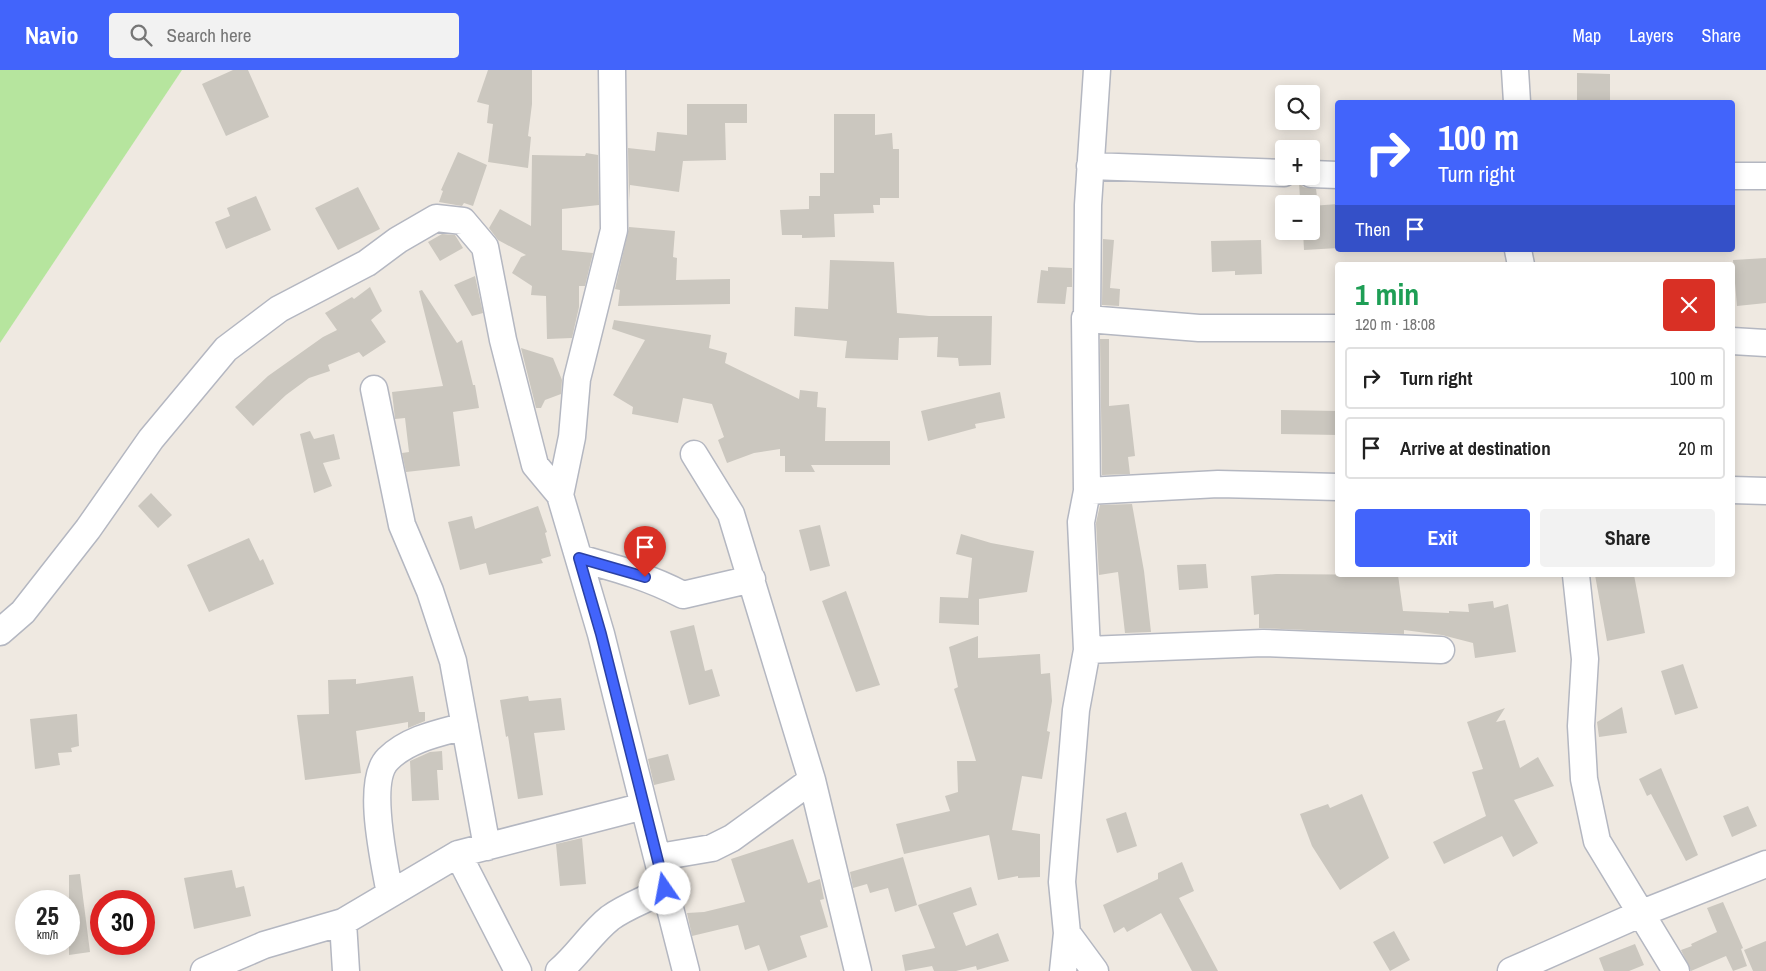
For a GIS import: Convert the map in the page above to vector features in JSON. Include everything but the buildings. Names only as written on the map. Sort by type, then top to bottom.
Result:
[{"type":"street","points":[[560,494],[572,437],[577,379],[614,230],[612,70]]},
{"type":"street","points":[[1087,320],[1090,166],[1097,70]]},
{"type":"street","points":[[1515,70],[1517,100]]},
{"type":"street","points":[[1090,166],[1275,173]]},
{"type":"street","points":[[1320,174],[1335,175]]},
{"type":"street","points":[[1735,176],[1766,176]]},
{"type":"street","points":[[0,632],[23,612],[88,529],[151,439],[226,349],[279,309],[367,263],[398,240],[436,218],[464,222],[485,248],[503,340],[535,465],[560,494],[579,558],[659,857],[665,889],[686,971]]},
{"type":"street","points":[[1062,971],[1067,932],[1062,882],[1076,710],[1087,650],[1081,522],[1087,491],[1085,318],[1087,320],[1199,328],[1335,328]]},
{"type":"street","points":[[1735,340],[1766,343]]},
{"type":"street","points":[[374,389],[402,524],[430,591],[453,661],[487,847]]},
{"type":"street","points":[[694,454],[731,514],[752,580],[812,780],[858,971]]},
{"type":"street","points":[[1087,491],[1218,484],[1335,487]]},
{"type":"street","points":[[1735,490],[1766,492]]},
{"type":"street","points":[[579,558],[641,575],[683,595],[752,580]]},
{"type":"street","points":[[1576,577],[1585,659],[1581,726],[1584,779],[1597,841],[1676,971]]},
{"type":"street","points":[[1087,650],[1263,644],[1441,650]]},
{"type":"street","points":[[390,894],[377,815],[377,781],[387,760],[408,746],[422,738],[465,726]]},
{"type":"street","points":[[659,857],[712,848],[732,838],[812,780]]},
{"type":"street","points":[[204,971],[264,945],[343,922],[458,854],[644,806]]},
{"type":"street","points":[[458,854],[518,971]]},
{"type":"street","points":[[1511,971],[1642,913],[1766,864]]},
{"type":"street","points":[[559,971],[574,958],[593,935],[612,917],[665,889]]},
{"type":"street","points":[[343,922],[346,971]]},
{"type":"street","points":[[1067,932],[1095,971]]},
{"type":"green space","points":[[0,70],[182,70],[0,343]]},
{"type":"route","points":[[645,577],[579,558],[601,634],[644,806],[659,857],[665,889]]}]
